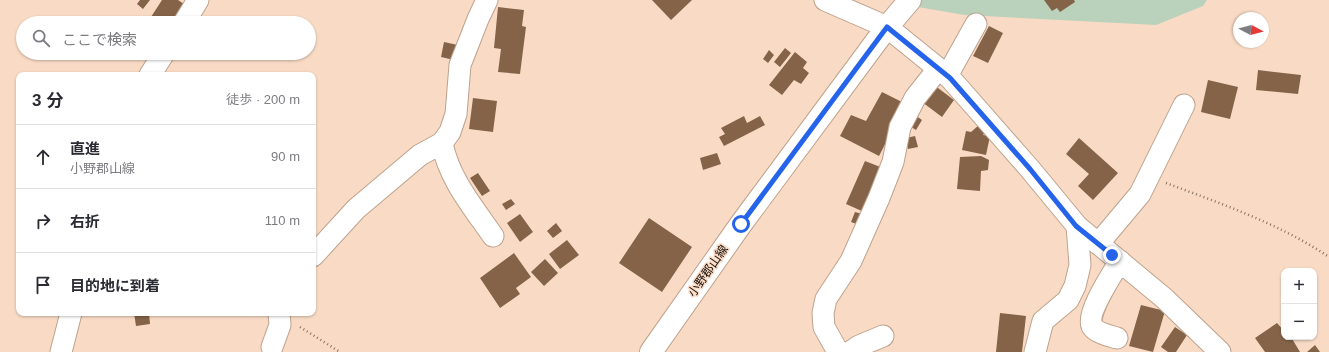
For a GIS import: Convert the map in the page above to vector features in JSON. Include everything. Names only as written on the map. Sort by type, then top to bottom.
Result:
[{"type":"main road","name":"小野郡山線","points":[[652,352],[741,224],[887,27],[910,0]]},
{"type":"street","points":[[188,16],[198,0]]},
{"type":"street","points":[[316,253],[356,209],[420,155],[442,143],[450,132],[456,114],[460,65],[487,0]]},
{"type":"street","points":[[825,0],[887,27],[942,72],[1030,169],[1076,226],[1164,298],[1220,352]]},
{"type":"street","points":[[838,352],[824,327],[826,299],[851,261],[879,198],[893,162],[900,127],[915,98],[942,72],[976,24]]},
{"type":"street","points":[[152,72],[160,60]]},
{"type":"street","points":[[1098,244],[1140,194],[1184,105]]},
{"type":"street","points":[[442,143],[445,156],[458,187],[493,236]]},
{"type":"street","points":[[1035,352],[1043,321],[1068,300],[1075,286],[1080,265],[1076,226]]},
{"type":"street","points":[[1117,338],[1103,333],[1094,328],[1091,324],[1092,314],[1098,298],[1120,261]]},
{"type":"street","points":[[61,352],[70,316]]},
{"type":"street","points":[[272,347],[280,324],[279,316]]},
{"type":"street","points":[[850,352],[859,346],[883,336]]},
{"type":"path","points":[[1148,177],[1235,209],[1307,242],[1329,257]]},
{"type":"path","points":[[284,316],[340,352]]},
{"type":"green space","points":[[912,0],[1207,0],[1203,6],[1156,25],[964,15],[918,7]]},
{"type":"building","points":[[140,0],[150,0],[143,9],[137,4]]},
{"type":"building","points":[[162,0],[178,0],[184,4],[176,16],[152,16]]},
{"type":"building","points":[[652,0],[692,0],[671,20]]},
{"type":"building","points":[[1044,0],[1074,0],[1075,2],[1060,12],[1057,8],[1052,11]]},
{"type":"building","points":[[498,7],[524,10],[522,26],[526,27],[520,74],[498,72],[501,49],[494,48]]},
{"type":"building","points":[[989,26],[1003,33],[988,63],[973,56]]},
{"type":"building","points":[[444,42],[458,45],[454,60],[441,57]]},
{"type":"building","points":[[785,48],[791,53],[780,67],[774,62]]},
{"type":"building","points":[[769,50],[774,55],[768,63],[763,59]]},
{"type":"building","points":[[795,52],[807,62],[803,68],[809,73],[801,84],[794,80],[782,95],[769,85]]},
{"type":"building","points":[[1258,70],[1301,75],[1298,94],[1256,90]]},
{"type":"building","points":[[1208,80],[1238,87],[1230,119],[1201,112]]},
{"type":"building","points":[[934,85],[954,100],[942,117],[922,102]]},
{"type":"building","points":[[882,92],[906,104],[879,156],[840,136],[851,115],[866,121]]},
{"type":"building","points":[[473,98],[497,101],[493,132],[469,129]]},
{"type":"building","points":[[915,115],[922,120],[916,130],[908,125]]},
{"type":"building","points":[[744,116],[747,123],[760,116],[765,125],[724,146],[719,137],[725,134],[721,128]]},
{"type":"building","points":[[979,125],[986,131],[983,135],[990,136],[986,155],[962,150],[966,131],[971,132]]},
{"type":"building","points":[[915,136],[918,147],[908,149],[906,138]]},
{"type":"building","points":[[1079,138],[1118,173],[1093,200],[1078,186],[1089,174],[1066,154]]},
{"type":"building","points":[[717,153],[721,164],[703,170],[700,158]]},
{"type":"building","points":[[981,156],[989,160],[988,170],[981,171],[980,191],[957,189],[960,157]]},
{"type":"building","points":[[865,161],[883,168],[864,212],[846,204]]},
{"type":"building","points":[[478,173],[490,191],[482,196],[470,178]]},
{"type":"building","points":[[511,199],[515,204],[506,210],[502,204]]},
{"type":"building","points":[[855,212],[866,215],[862,226],[851,222]]},
{"type":"building","points":[[520,214],[533,232],[520,242],[507,223]]},
{"type":"building","points":[[649,218],[692,247],[662,292],[619,263]]},
{"type":"building","points":[[556,223],[562,231],[553,238],[547,231]]},
{"type":"building","points":[[567,240],[579,255],[560,269],[549,254]]},
{"type":"building","points":[[514,253],[531,277],[516,288],[520,294],[500,308],[480,278]]},
{"type":"building","points":[[545,259],[558,273],[544,286],[531,272]]},
{"type":"building","points":[[1141,305],[1165,311],[1153,352],[1129,346]]},
{"type":"building","points":[[1000,313],[1026,316],[1022,352],[996,352]]},
{"type":"building","points":[[134,316],[149,316],[150,324],[136,326]]},
{"type":"building","points":[[1277,323],[1281,328],[1281,340],[1293,340],[1300,352],[1265,352],[1255,338]]},
{"type":"building","points":[[1175,327],[1187,335],[1176,352],[1168,352],[1161,347]]},
{"type":"building","points":[[1315,345],[1320,352],[1307,352]]},
{"type":"route","points":[[741,224],[887,27],[950,78],[1030,169],[1076,226],[1112,255]]}]
